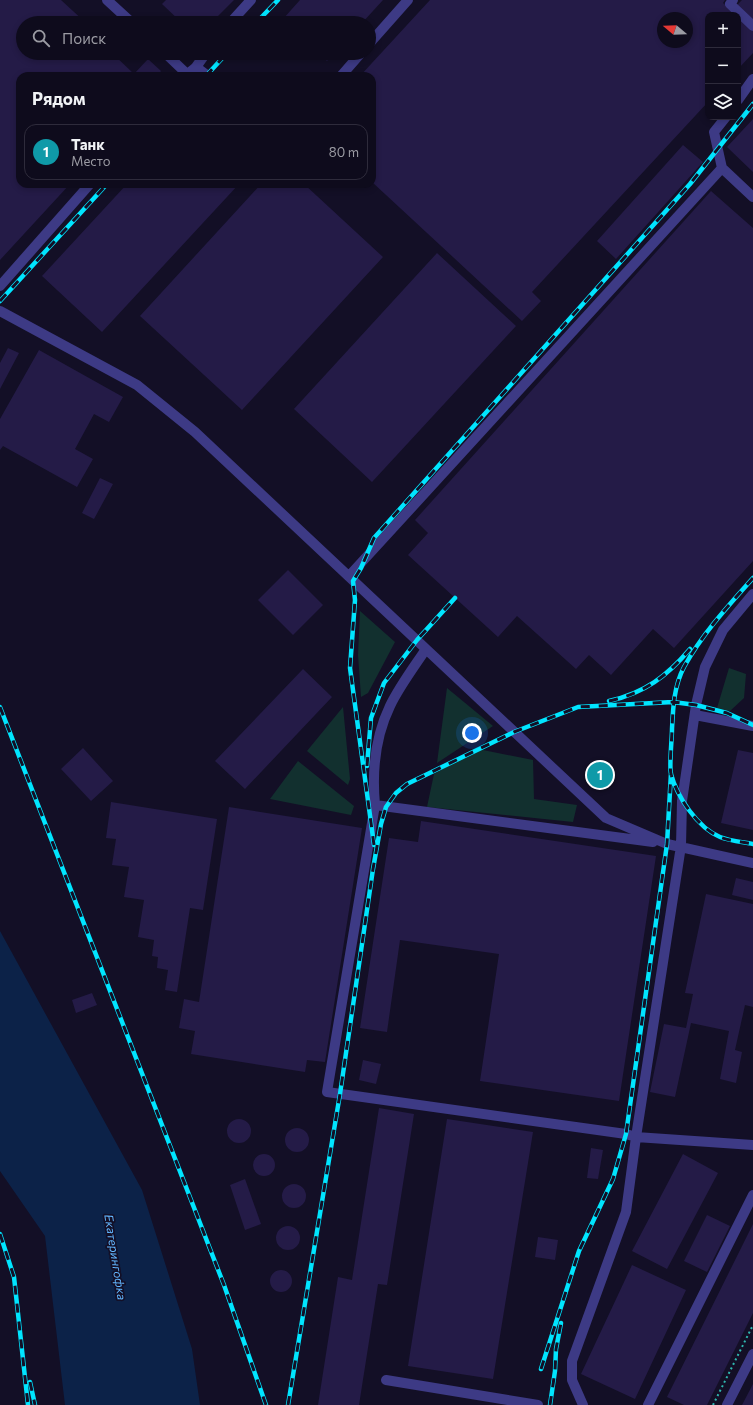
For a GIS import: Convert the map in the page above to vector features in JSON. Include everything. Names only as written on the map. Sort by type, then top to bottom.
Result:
[{"type":"lane","points":[[107,0],[124,16]]},
{"type":"lane","points":[[236,16],[251,0]]},
{"type":"lane","points":[[376,36],[408,0]]},
{"type":"lane","points":[[733,0],[730,4],[753,26]]},
{"type":"lane","points":[[172,60],[183,72]]},
{"type":"lane","points":[[190,72],[201,60]]},
{"type":"lane","points":[[344,72],[355,60]]},
{"type":"lane","points":[[196,67],[203,72]]},
{"type":"lane","points":[[741,96],[753,80]]},
{"type":"lane","points":[[724,120],[714,132],[722,168],[753,197]]},
{"type":"lane","points":[[349,576],[722,168]]},
{"type":"lane","points":[[0,286],[86,188]]},
{"type":"lane","points":[[0,311],[137,385],[195,432],[606,818],[667,844]]},
{"type":"lane","points":[[583,1405],[572,1380],[572,1361],[626,1212],[636,1137],[681,846],[682,801],[695,715],[705,667],[723,630],[753,594]]},
{"type":"lane","points":[[426,649],[390,705],[382,724],[376,748],[373,784],[374,805],[327,1092],[626,1134],[636,1137],[753,1145]]},
{"type":"lane","points":[[695,715],[753,726]]},
{"type":"lane","points":[[374,805],[681,846],[753,863]]},
{"type":"lane","points":[[648,1405],[753,1195]]},
{"type":"lane","points":[[727,1405],[753,1354]]},
{"type":"lane","points":[[386,1380],[538,1405]]},
{"type":"path","points":[[713,1405],[753,1325]]},
{"type":"green space","points":[[360,611],[395,642],[368,693],[361,697],[358,655]]},
{"type":"green space","points":[[729,668],[746,674],[744,698],[730,711],[717,708]]},
{"type":"green space","points":[[447,688],[493,726],[437,763]]},
{"type":"green space","points":[[343,707],[350,779],[348,785],[307,751]]},
{"type":"green space","points":[[478,749],[533,760],[534,799],[577,805],[573,822],[427,807],[434,774]]},
{"type":"green space","points":[[298,761],[354,806],[351,815],[270,799]]},
{"type":"water","name":"Екатерингофка","points":[[0,931],[142,1190],[192,1349],[200,1405],[65,1405],[45,1236],[0,1171]]},
{"type":"building","points":[[0,0],[61,0],[78,16],[16,16],[16,60],[119,60],[132,72],[16,72],[16,188],[66,188],[0,260]]},
{"type":"building","points":[[166,0],[234,0],[218,16],[175,16],[162,4]]},
{"type":"building","points":[[300,0],[383,0],[368,16],[286,16]]},
{"type":"building","points":[[430,0],[725,0],[723,3],[733,12],[705,12],[705,105],[532,292],[541,301],[522,321],[376,186],[376,72],[364,72]]},
{"type":"building","points":[[742,0],[753,0],[753,21],[736,6]]},
{"type":"building","points":[[741,19],[753,30],[753,53],[741,66]]},
{"type":"building","points":[[147,60],[149,60],[161,71],[136,72]]},
{"type":"building","points":[[753,119],[753,172],[727,147]]},
{"type":"building","points":[[683,145],[703,162],[616,259],[597,241]]},
{"type":"building","points":[[123,188],[235,188],[102,332],[42,276]]},
{"type":"building","points":[[257,188],[308,188],[383,257],[242,410],[140,316]]},
{"type":"building","points":[[711,191],[753,228],[753,561],[674,648],[653,629],[611,675],[589,655],[576,669],[517,616],[498,637],[408,555],[428,533],[415,520]]},
{"type":"building","points":[[437,253],[516,326],[372,482],[294,409]]},
{"type":"building","points":[[8,348],[19,353],[0,389],[0,363]]},
{"type":"building","points":[[39,350],[123,397],[109,422],[94,414],[75,449],[93,459],[77,487],[3,446],[0,450],[0,419]]},
{"type":"building","points":[[100,478],[113,484],[94,519],[82,513]]},
{"type":"building","points":[[288,570],[323,605],[293,635],[258,600]]},
{"type":"building","points":[[303,669],[332,697],[245,789],[215,761]]},
{"type":"building","points":[[83,748],[113,781],[91,801],[61,769]]},
{"type":"building","points":[[738,750],[753,753],[753,830],[721,823]]},
{"type":"building","points":[[111,802],[217,819],[203,910],[190,908],[177,992],[165,990],[168,970],[157,968],[158,957],[152,956],[154,940],[138,937],[144,900],[124,897],[129,867],[112,865],[116,839],[106,838]]},
{"type":"building","points":[[229,807],[362,828],[325,1062],[307,1060],[305,1072],[191,1054],[195,1031],[179,1028],[184,999],[199,1002]]},
{"type":"building","points":[[421,821],[656,856],[619,1101],[480,1081],[499,954],[400,940],[387,1032],[360,1028],[389,838],[418,842]]},
{"type":"building","points":[[736,878],[753,882],[753,900],[732,895]]},
{"type":"building","points":[[706,894],[753,904],[753,1007],[745,1005],[735,1050],[742,1052],[736,1083],[720,1079],[729,1031],[691,1023],[675,1097],[650,1092],[664,1024],[686,1028],[693,994],[685,993]]},
{"type":"building","points":[[92,993],[97,1005],[76,1013],[72,1000]]},
{"type":"building","points":[[363,1060],[381,1064],[376,1084],[359,1080]]},
{"type":"building","points":[[379,1108],[414,1114],[387,1285],[378,1284],[359,1405],[318,1405],[338,1277],[352,1280]]},
{"type":"building","points":[[239,1119],[244,1120],[250,1126],[250,1136],[244,1142],[239,1143],[234,1142],[228,1136],[227,1131],[228,1126],[234,1120]]},
{"type":"building","points":[[447,1119],[533,1132],[493,1379],[408,1366]]},
{"type":"building","points":[[297,1128],[305,1132],[309,1140],[305,1148],[297,1152],[289,1148],[285,1140],[289,1132]]},
{"type":"building","points":[[591,1148],[603,1150],[598,1179],[587,1178]]},
{"type":"building","points":[[264,1154],[272,1157],[275,1165],[272,1173],[264,1176],[256,1173],[253,1165],[256,1157]]},
{"type":"building","points":[[683,1154],[718,1173],[667,1269],[632,1251]]},
{"type":"building","points":[[245,1179],[261,1224],[245,1230],[230,1185]]},
{"type":"building","points":[[294,1184],[302,1188],[306,1196],[302,1204],[294,1208],[286,1204],[282,1196],[286,1188]]},
{"type":"building","points":[[707,1215],[730,1226],[707,1272],[684,1261]]},
{"type":"building","points":[[753,1224],[753,1313],[707,1405],[684,1405],[667,1397]]},
{"type":"building","points":[[288,1226],[296,1230],[300,1238],[296,1246],[288,1250],[280,1246],[276,1238],[280,1230]]},
{"type":"building","points":[[538,1237],[558,1240],[555,1260],[535,1257]]},
{"type":"building","points":[[632,1265],[686,1290],[635,1399],[581,1374]]},
{"type":"building","points":[[277,1270],[285,1270],[292,1277],[292,1285],[285,1292],[277,1292],[270,1285],[270,1277]]},
{"type":"building","points":[[753,1384],[753,1405],[742,1405]]},
{"type":"railway","points":[[263,16],[278,0]]},
{"type":"railway","points":[[210,72],[221,60]]},
{"type":"railway","points":[[374,845],[350,668],[355,600],[353,581],[361,568],[374,538],[690,184],[753,104]]},
{"type":"railway","points":[[0,301],[103,188]]},
{"type":"railway","points":[[753,578],[708,631],[684,667],[676,689],[672,721],[670,765],[674,783],[683,802],[704,827],[720,837],[753,844]]},
{"type":"railway","points":[[367,766],[371,718],[384,683],[417,640],[455,598]]},
{"type":"railway","points":[[609,701],[634,693],[654,682],[673,667],[690,649]]},
{"type":"railway","points":[[288,1405],[340,1094],[373,869],[381,824],[386,807],[396,793],[407,784],[514,732],[578,707],[673,702],[696,705],[727,713],[753,725]]},
{"type":"railway","points":[[0,707],[224,1285],[266,1405]]},
{"type":"railway","points":[[541,1369],[579,1251],[613,1179],[626,1134],[667,844],[671,773]]},
{"type":"railway","points":[[0,1234],[14,1277],[28,1405]]},
{"type":"railway","points":[[550,1405],[555,1371],[556,1349],[561,1323]]},
{"type":"railway","points":[[30,1382],[35,1405]]},
{"type":"place","name":"Танк","points":[[600,775]]}]
